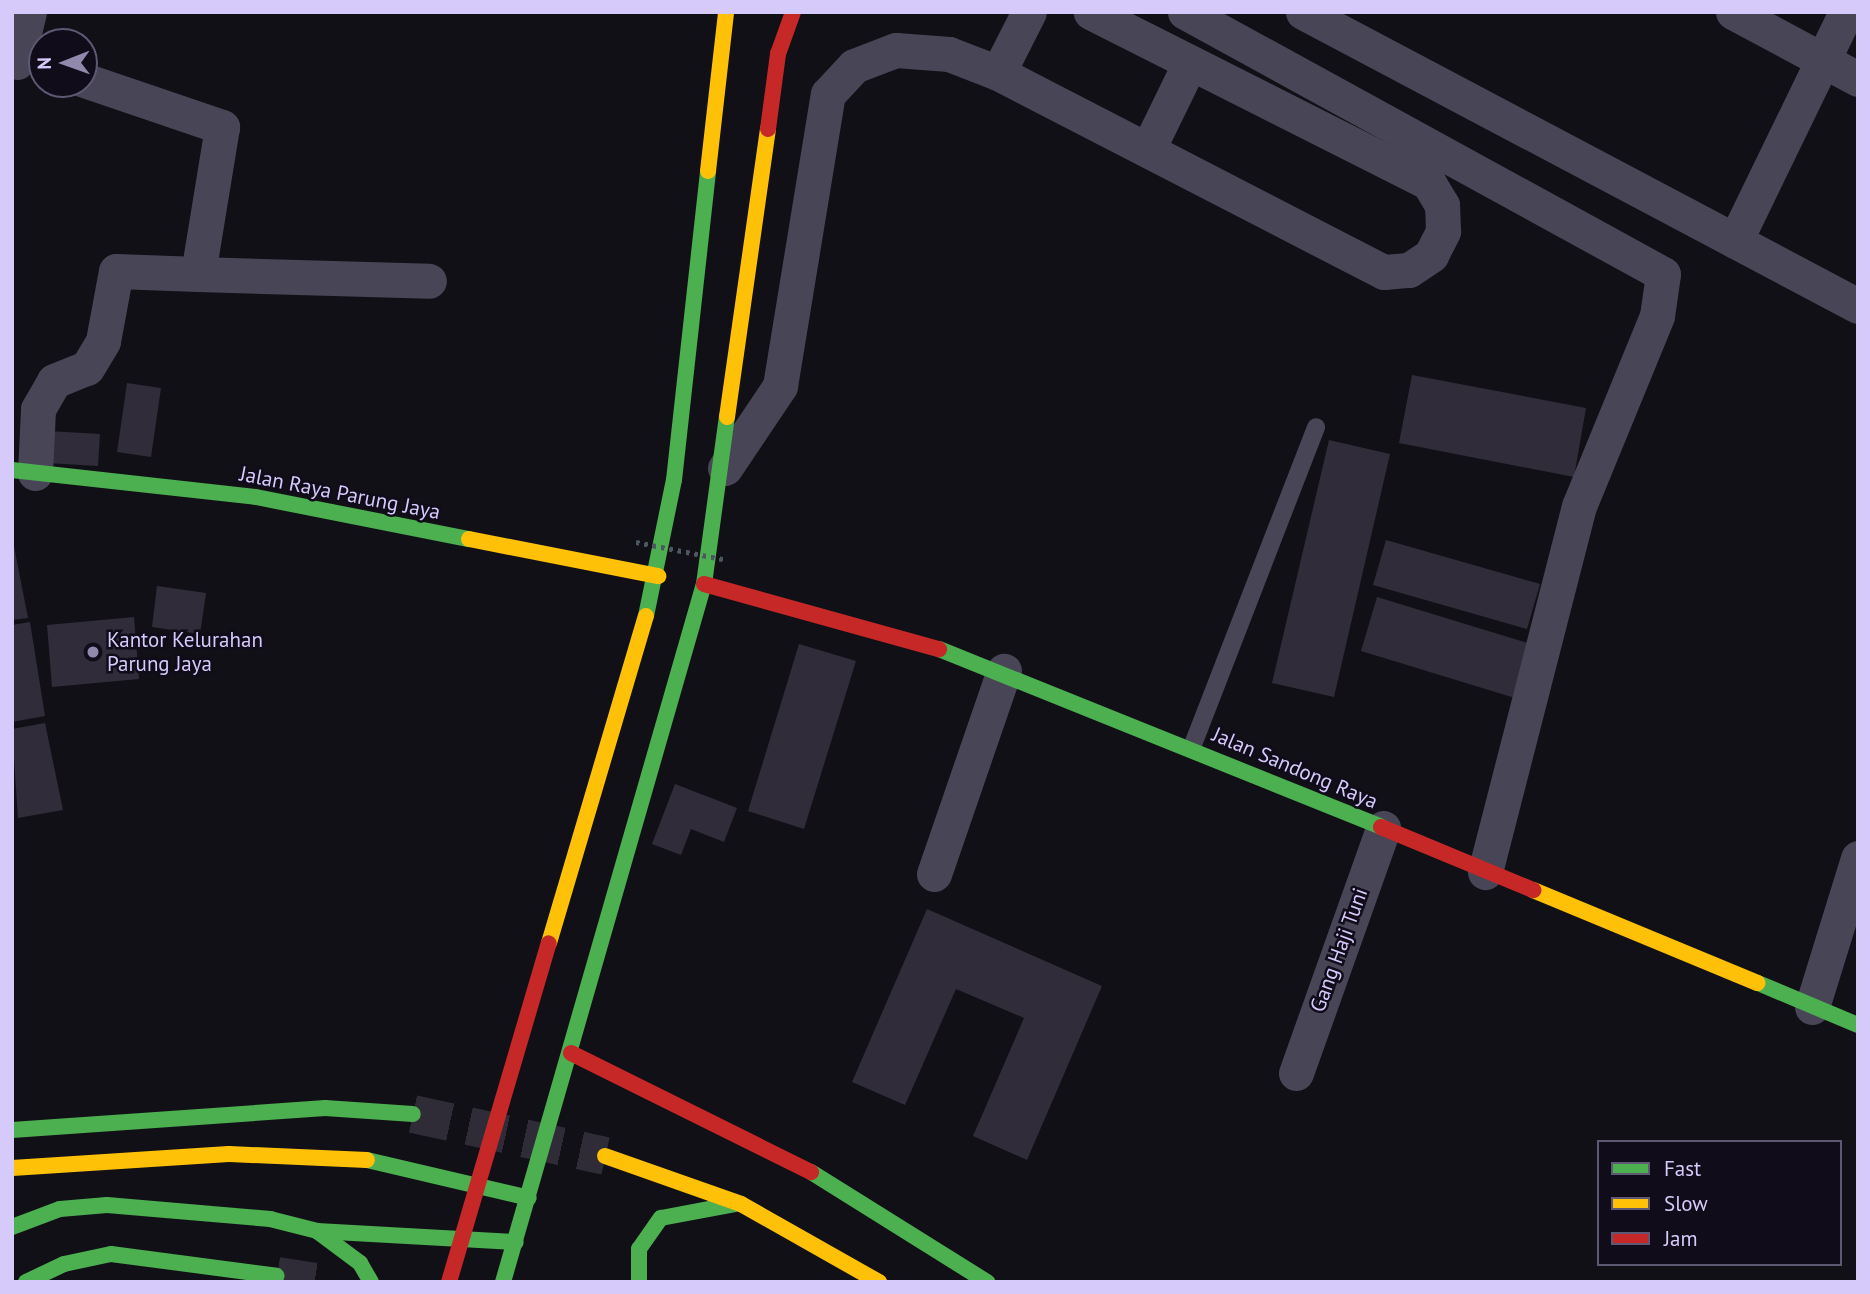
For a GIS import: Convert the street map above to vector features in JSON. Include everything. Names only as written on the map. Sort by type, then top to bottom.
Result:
[{"type":"main road","points":[[449,1282],[658,576],[726,12]]},
{"type":"main road","points":[[503,1282],[705,584],[725,468],[778,54],[793,12]]},
{"type":"main road","name":"Jalan Raya Parung Jaya","points":[[24,472],[256,497],[658,576]]},
{"type":"main road","name":"Jalan Sandong Raya","points":[[705,584],[902,636],[1004,671],[1858,1025]]},
{"type":"main road","points":[[571,1054],[782,1154],[987,1282]]},
{"type":"main road","points":[[12,1130],[325,1108],[413,1114]]},
{"type":"main road","points":[[12,1168],[229,1154],[335,1156],[480,1183],[529,1198]]},
{"type":"main road","points":[[605,1156],[741,1204],[879,1282]]},
{"type":"main road","points":[[639,1282],[639,1249],[661,1218],[741,1204]]},
{"type":"main road","points":[[12,1227],[60,1209],[107,1205],[214,1211],[317,1231],[516,1242]]},
{"type":"main road","points":[[317,1231],[360,1263],[371,1282]]},
{"type":"main road","points":[[26,1282],[64,1264],[111,1254],[277,1276]]},
{"type":"street","points":[[24,63],[29,12]]},
{"type":"street","points":[[998,74],[1029,12]]},
{"type":"street","points":[[725,468],[780,386],[828,94],[854,66],[896,50],[949,54],[998,74],[1384,272],[1420,262],[1443,232],[1442,205],[1429,183],[1091,12]]},
{"type":"street","points":[[1185,12],[1663,274],[1657,316],[1579,506],[1485,872]]},
{"type":"street","points":[[1304,12],[1858,306]]},
{"type":"street","points":[[1733,12],[1858,79]]},
{"type":"street","points":[[1735,241],[1846,12]]},
{"type":"street","points":[[1148,149],[1190,63]]},
{"type":"street","points":[[98,85],[222,127],[198,274]]},
{"type":"street","points":[[24,472],[38,409],[54,381],[87,368],[103,341],[116,271],[429,281]]},
{"type":"street","points":[[934,874],[1004,671]]},
{"type":"street","name":"Gang Haji Tuni","points":[[1296,1073],[1383,828]]},
{"type":"street","points":[[1812,1007],[1858,858]]},
{"type":"lane","points":[[1192,747],[1316,427]]},
{"type":"path","points":[[636,542],[727,560]]},
{"type":"building","points":[[1412,375],[1586,408],[1574,477],[1399,443]]},
{"type":"building","points":[[127,383],[161,388],[151,457],[117,452]]},
{"type":"building","points":[[48,431],[100,434],[98,466],[46,463]]},
{"type":"building","points":[[1329,440],[1390,454],[1334,697],[1272,683]]},
{"type":"building","points":[[12,536],[28,618],[12,620]]},
{"type":"building","points":[[1386,540],[1540,584],[1527,629],[1373,585]]},
{"type":"building","points":[[157,586],[206,593],[200,634],[152,627]]},
{"type":"building","points":[[1377,597],[1531,644],[1515,698],[1361,651]]},
{"type":"building","name":"Kantor Kelurahan Parung Jaya","points":[[134,617],[139,679],[52,687],[47,625]]},
{"type":"building","points":[[30,622],[45,716],[12,722],[12,625]]},
{"type":"building","points":[[799,644],[856,661],[804,829],[748,811]]},
{"type":"building","points":[[45,723],[63,810],[18,818],[12,729]]},
{"type":"building","points":[[675,784],[737,808],[724,842],[691,829],[681,855],[652,844]]},
{"type":"building","points":[[927,909],[1102,986],[1027,1160],[973,1136],[1024,1018],[956,989],[905,1105],[852,1082]]},
{"type":"tunnel","points":[[413,1114],[605,1156]]},
{"type":"tunnel","points":[[277,1276],[316,1282]]},
{"type":"traffic: fast","points":[[646,616],[674,480],[708,171]]},
{"type":"traffic: fast","points":[[503,1282],[704,584],[727,417]]},
{"type":"traffic: fast","points":[[12,470],[256,497],[469,539]]},
{"type":"traffic: fast","points":[[939,649],[1381,827]]},
{"type":"traffic: fast","points":[[1758,983],[1858,1025]]},
{"type":"traffic: fast","points":[[12,1130],[325,1108],[413,1114]]},
{"type":"traffic: fast","points":[[367,1160],[529,1198]]},
{"type":"traffic: fast","points":[[811,1172],[987,1282]]},
{"type":"traffic: fast","points":[[639,1282],[639,1249],[661,1218],[735,1204]]},
{"type":"traffic: fast","points":[[12,1227],[60,1209],[107,1205],[270,1219],[317,1231],[360,1263],[371,1282]]},
{"type":"traffic: fast","points":[[317,1231],[516,1242]]},
{"type":"traffic: fast","points":[[26,1282],[64,1264],[111,1254],[277,1276]]},
{"type":"traffic: slow","points":[[708,171],[726,12]]},
{"type":"traffic: slow","points":[[727,417],[768,129]]},
{"type":"traffic: slow","points":[[469,539],[658,576]]},
{"type":"traffic: slow","points":[[549,943],[646,616]]},
{"type":"traffic: slow","points":[[1533,890],[1758,983]]},
{"type":"traffic: slow","points":[[12,1168],[229,1154],[367,1160]]},
{"type":"traffic: slow","points":[[605,1156],[741,1204],[879,1282]]},
{"type":"traffic: jam","points":[[768,129],[778,54],[793,12]]},
{"type":"traffic: jam","points":[[704,584],[939,649]]},
{"type":"traffic: jam","points":[[1381,827],[1533,890]]},
{"type":"traffic: jam","points":[[449,1282],[549,943]]},
{"type":"traffic: jam","points":[[571,1053],[811,1172]]},
{"type":"place","name":"Kantor Kelurahan Parung Jaya","points":[[93,652]]}]
